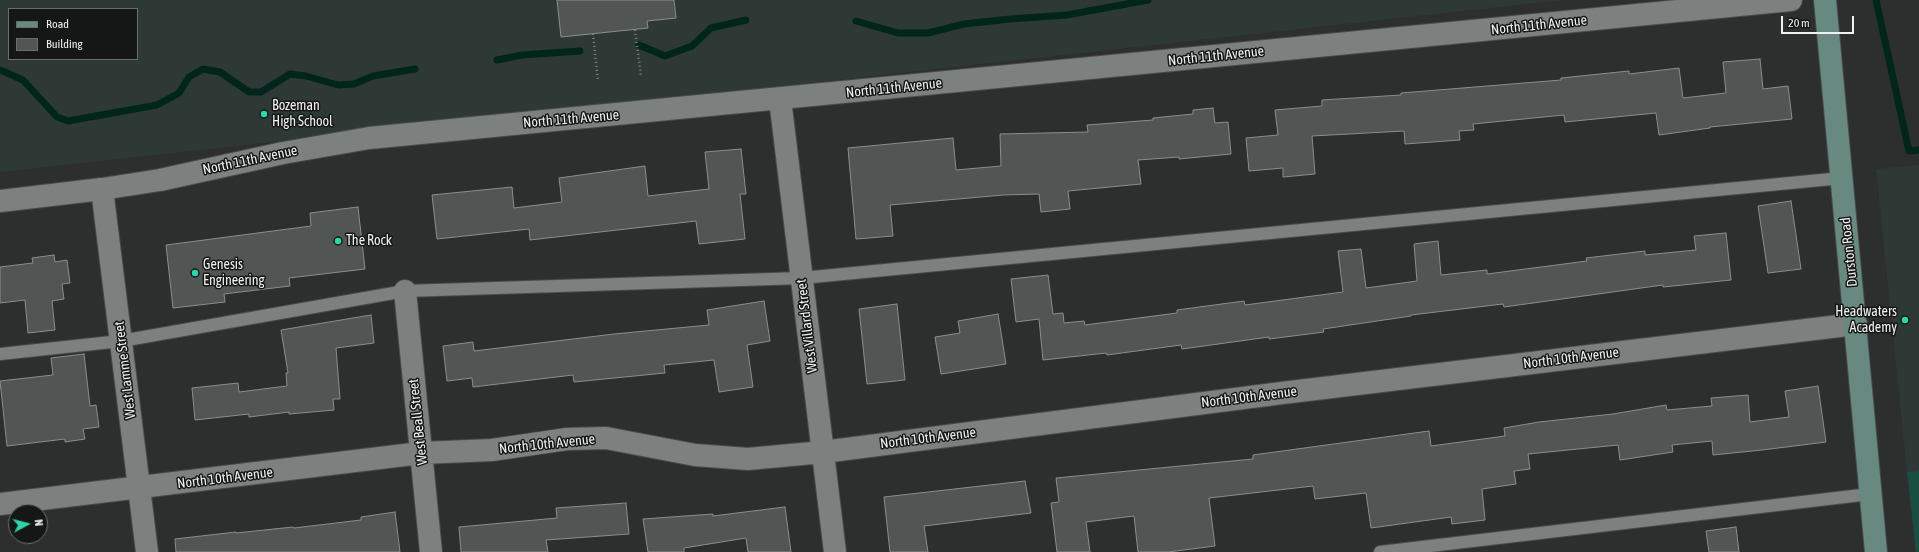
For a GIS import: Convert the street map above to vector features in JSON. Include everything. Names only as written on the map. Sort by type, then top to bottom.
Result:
[{"type":"main road","name":"Durston Road","points":[[1825,0],[1876,552]]},
{"type":"street","name":"North 11th Avenue","points":[[0,201],[102,189],[160,180],[283,153],[369,138],[1791,0]]},
{"type":"street","name":"West Villard Street","points":[[780,99],[835,552]]},
{"type":"street","name":"West Lamme Street","points":[[102,189],[147,552]]},
{"type":"street","name":"West Beall Street","points":[[405,291],[431,552]]},
{"type":"street","name":"North 10th Avenue","points":[[0,504],[421,453],[492,450],[567,439],[606,438],[695,455],[748,459],[822,452],[1290,392],[1856,324]]},
{"type":"lane","points":[[0,354],[121,341],[405,291],[802,278],[1842,178]]},
{"type":"lane","points":[[1380,552],[1870,494]]},
{"type":"path","points":[[635,30],[641,76]]},
{"type":"path","points":[[593,34],[598,81]]},
{"type":"shaded area","name":"Bozeman High School","points":[[0,0],[1563,0],[0,172]]},
{"type":"shaded area","name":"Headwaters Academy","points":[[1919,165],[1919,471],[1907,472],[1876,169]]},
{"type":"green space","points":[[1919,471],[1919,552],[1916,552],[1907,472]]},
{"type":"building","points":[[557,0],[674,0],[676,18],[647,21],[648,28],[561,37]]},
{"type":"building","points":[[1760,59],[1763,89],[1788,86],[1792,119],[1710,127],[1659,135],[1656,113],[1565,122],[1564,115],[1473,124],[1474,130],[1459,131],[1460,140],[1405,144],[1404,131],[1312,136],[1315,174],[1283,177],[1283,168],[1249,171],[1246,138],[1278,135],[1275,110],[1322,106],[1322,100],[1401,95],[1401,93],[1561,80],[1561,78],[1629,71],[1629,74],[1679,68],[1683,98],[1726,93],[1723,62]]},
{"type":"building","points":[[1213,108],[1215,123],[1228,122],[1231,154],[1179,159],[1179,157],[1138,160],[1141,184],[1068,191],[1070,209],[1041,212],[1039,194],[1003,195],[890,205],[893,236],[856,239],[848,148],[953,138],[956,170],[1001,166],[1000,134],[1088,132],[1087,125],[1153,120],[1153,118],[1193,114],[1193,110]]},
{"type":"building","points":[[741,149],[746,194],[740,194],[745,239],[699,244],[696,221],[530,240],[529,229],[437,239],[432,195],[512,187],[514,208],[562,202],[559,178],[645,166],[648,196],[709,189],[705,152]]},
{"type":"building","points":[[1791,201],[1801,269],[1768,273],[1758,206]]},
{"type":"building","points":[[358,207],[365,269],[289,278],[290,286],[224,294],[225,302],[173,308],[166,245],[311,226],[310,213]]},
{"type":"building","points":[[1726,233],[1731,280],[1663,287],[1663,285],[1504,307],[1503,304],[1411,315],[1323,329],[1324,332],[1269,339],[1269,337],[1182,349],[1181,345],[1107,355],[1106,353],[1043,360],[1039,319],[1016,322],[1011,279],[1048,275],[1053,314],[1063,313],[1064,323],[1084,321],[1085,325],[1177,313],[1177,310],[1244,301],[1245,305],[1343,292],[1338,251],[1361,249],[1366,288],[1417,281],[1414,244],[1438,241],[1441,275],[1487,270],[1487,274],[1587,261],[1586,258],[1645,251],[1645,255],[1696,250],[1694,236]]},
{"type":"building","points":[[54,255],[55,262],[67,260],[70,283],[62,284],[64,299],[52,301],[55,330],[28,333],[25,300],[0,303],[0,267],[33,263],[32,258]]},
{"type":"building","points":[[764,301],[770,341],[747,345],[753,387],[719,392],[714,360],[664,365],[665,373],[574,382],[573,375],[473,387],[472,378],[447,381],[443,346],[473,342],[474,351],[614,334],[709,325],[707,310]]},
{"type":"building","points":[[897,304],[905,380],[867,384],[859,309]]},
{"type":"building","points":[[998,314],[1006,364],[941,374],[935,337],[960,333],[958,321]]},
{"type":"building","points":[[371,315],[374,343],[336,348],[340,399],[333,399],[334,410],[289,414],[289,412],[249,417],[249,414],[195,420],[192,388],[238,383],[239,392],[287,386],[286,373],[288,373],[281,330]]},
{"type":"building","points":[[84,354],[90,406],[96,405],[99,427],[83,429],[85,439],[65,442],[65,439],[7,446],[0,381],[53,375],[51,358]]},
{"type":"building","points":[[1818,386],[1826,442],[1713,455],[1712,441],[1672,445],[1673,452],[1620,460],[1618,445],[1528,454],[1530,469],[1514,471],[1516,484],[1482,489],[1485,520],[1452,524],[1451,517],[1371,528],[1366,493],[1315,499],[1313,486],[1209,498],[1215,546],[1168,552],[1138,552],[1134,516],[1086,522],[1090,552],[1057,552],[1051,503],[1059,502],[1056,478],[1253,459],[1253,455],[1429,431],[1431,446],[1505,436],[1504,428],[1539,422],[1613,414],[1666,405],[1667,410],[1712,406],[1711,398],[1748,395],[1750,422],[1789,417],[1785,391]]},
{"type":"building","points":[[1025,481],[1031,513],[924,526],[928,552],[890,552],[884,497]]},
{"type":"building","points":[[626,503],[629,534],[546,540],[548,552],[461,552],[459,527],[557,518],[556,508]]},
{"type":"building","points":[[785,507],[791,552],[748,552],[746,538],[684,548],[684,552],[648,552],[643,519],[713,514],[713,516]]},
{"type":"building","points":[[395,512],[400,552],[176,552],[175,539],[361,520],[361,517]]},
{"type":"building","points":[[1736,527],[1739,552],[1709,552],[1706,531]]},
{"type":"waterway","points":[[856,21],[898,33],[928,33],[964,24],[1067,15],[1148,0]]},
{"type":"waterway","points":[[1876,0],[1909,151],[1919,150]]},
{"type":"waterway","points":[[639,45],[665,56],[692,46],[711,28],[746,20]]},
{"type":"waterway","points":[[497,60],[522,55],[580,51]]},
{"type":"waterway","points":[[0,70],[23,80],[57,117],[68,121],[157,105],[179,93],[189,77],[203,69],[220,72],[249,92],[261,92],[290,74],[306,76],[338,85],[354,84],[373,76],[415,69]]},
{"type":"place","name":"Bozeman High School","points":[[264,114]]},
{"type":"place","name":"The Rock","points":[[338,241]]},
{"type":"place","name":"Genesis Engineering","points":[[195,273]]},
{"type":"place","name":"Headwaters Academy","points":[[1905,320]]}]
